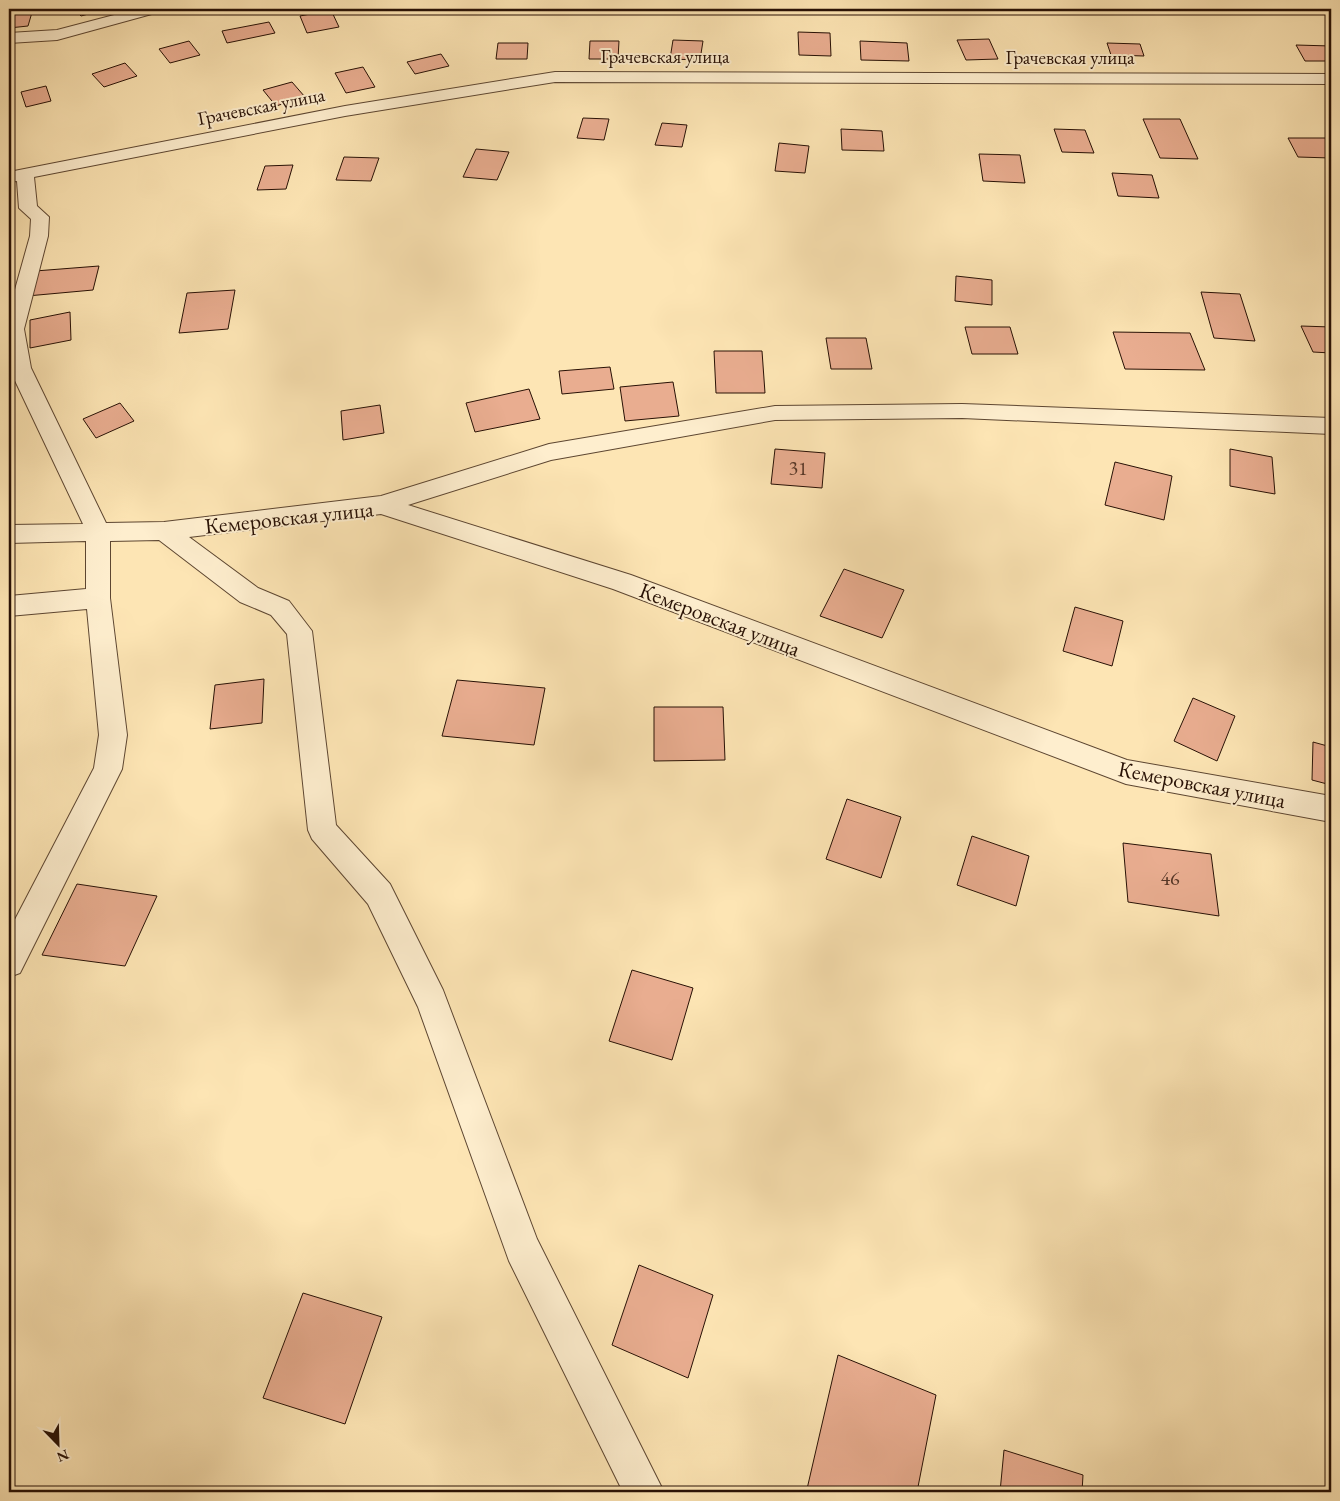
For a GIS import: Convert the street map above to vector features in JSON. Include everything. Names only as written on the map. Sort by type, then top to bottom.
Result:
[{"type":"street","points":[[9,38],[57,35],[154,9]]},
{"type":"street","name":"Грачевская улица","points":[[17,175],[345,111],[555,76],[1331,79]]},
{"type":"street","points":[[9,962],[108,769],[113,734],[98,598],[98,531],[20,368],[14,329],[39,236],[40,217],[28,208],[17,175]]},
{"type":"street","points":[[381,506],[548,452],[775,413],[962,411],[1331,426]]},
{"type":"street","name":"Кемеровская улица","points":[[9,534],[164,531],[381,506],[622,582],[1126,772],[1331,809]]},
{"type":"street","points":[[164,531],[250,595],[280,608],[299,631],[322,830],[379,894],[428,992],[522,1248],[644,1492]]},
{"type":"street","points":[[9,606],[98,598]]},
{"type":"building","points":[[33,9],[28,26],[9,28],[9,10]]},
{"type":"building","points":[[74,9],[107,9],[81,16]]},
{"type":"building","points":[[331,10],[339,27],[307,33],[300,16]]},
{"type":"building","points":[[269,22],[275,33],[227,43],[222,31]]},
{"type":"building","points":[[798,32],[830,33],[831,56],[799,55]]},
{"type":"building","points":[[989,39],[998,59],[966,60],[957,40]]},
{"type":"building","points":[[673,40],[703,41],[700,60],[670,59]]},
{"type":"building","points":[[189,41],[200,55],[170,63],[159,49]]},
{"type":"building","points":[[590,41],[619,41],[618,59],[589,59]]},
{"type":"building","points":[[860,41],[907,43],[909,61],[861,60]]},
{"type":"building","points":[[498,43],[528,43],[527,59],[496,59]]},
{"type":"building","points":[[1107,43],[1140,44],[1144,56],[1111,55]]},
{"type":"building","points":[[1296,45],[1331,46],[1331,61],[1305,61]]},
{"type":"building","points":[[441,54],[449,66],[415,74],[407,62]]},
{"type":"building","points":[[125,63],[137,76],[104,87],[92,74]]},
{"type":"building","points":[[363,67],[375,87],[346,93],[335,73]]},
{"type":"building","points":[[292,82],[305,97],[276,106],[263,90]]},
{"type":"building","points":[[46,86],[51,101],[26,107],[21,92]]},
{"type":"building","points":[[583,118],[609,119],[604,140],[577,138]]},
{"type":"building","points":[[1143,119],[1180,119],[1198,159],[1160,158]]},
{"type":"building","points":[[662,123],[687,125],[682,147],[655,145]]},
{"type":"building","points":[[841,129],[882,131],[884,151],[842,150]]},
{"type":"building","points":[[1054,129],[1085,130],[1094,153],[1062,152]]},
{"type":"building","points":[[1288,138],[1331,138],[1331,158],[1298,157]]},
{"type":"building","points":[[779,143],[809,146],[805,173],[775,171]]},
{"type":"building","points":[[476,149],[509,152],[497,180],[463,177]]},
{"type":"building","points":[[979,154],[1020,155],[1025,183],[983,181]]},
{"type":"building","points":[[344,157],[379,158],[371,181],[336,180]]},
{"type":"building","points":[[293,165],[286,189],[257,190],[265,166]]},
{"type":"building","points":[[1112,173],[1152,175],[1159,198],[1118,196]]},
{"type":"building","points":[[99,266],[93,290],[27,296],[35,271]]},
{"type":"building","points":[[956,276],[992,280],[992,305],[955,301]]},
{"type":"building","points":[[235,290],[228,329],[179,333],[187,293]]},
{"type":"building","points":[[1201,292],[1240,294],[1255,341],[1214,338]]},
{"type":"building","points":[[70,312],[71,340],[30,348],[30,320]]},
{"type":"building","points":[[1301,326],[1331,327],[1331,353],[1313,352]]},
{"type":"building","points":[[965,327],[1010,327],[1018,354],[972,354]]},
{"type":"building","points":[[1113,332],[1190,333],[1205,370],[1125,369]]},
{"type":"building","points":[[826,338],[866,338],[872,369],[831,369]]},
{"type":"building","points":[[714,351],[762,351],[765,393],[716,393]]},
{"type":"building","points":[[610,367],[614,389],[562,394],[559,371]]},
{"type":"building","points":[[673,382],[679,416],[625,421],[620,387]]},
{"type":"building","points":[[529,389],[540,419],[475,432],[466,403]]},
{"type":"building","points":[[120,403],[134,421],[96,438],[83,419]]},
{"type":"building","points":[[380,405],[384,433],[343,440],[341,411]]},
{"type":"building","points":[[775,449],[825,453],[822,488],[771,484]]},
{"type":"building","points":[[1230,449],[1272,457],[1275,494],[1230,486]]},
{"type":"building","points":[[1115,462],[1172,476],[1164,520],[1105,505]]},
{"type":"building","points":[[844,569],[904,590],[882,638],[820,616]]},
{"type":"building","points":[[1075,607],[1123,621],[1112,666],[1063,651]]},
{"type":"building","points":[[264,679],[262,723],[210,729],[215,685]]},
{"type":"building","points":[[457,680],[545,688],[534,745],[442,736]]},
{"type":"building","points":[[1193,698],[1235,716],[1217,761],[1174,741]]},
{"type":"building","points":[[654,707],[723,707],[725,760],[654,761]]},
{"type":"building","points":[[1313,742],[1331,747],[1331,785],[1312,780]]},
{"type":"building","points":[[847,799],[901,817],[881,878],[826,859]]},
{"type":"building","points":[[972,836],[1029,856],[1016,906],[957,885]]},
{"type":"building","points":[[1123,843],[1211,854],[1219,916],[1128,902]]},
{"type":"building","points":[[77,884],[157,896],[125,966],[42,955]]},
{"type":"building","points":[[632,970],[693,988],[672,1060],[609,1041]]},
{"type":"building","points":[[639,1265],[713,1295],[688,1378],[612,1345]]},
{"type":"building","points":[[303,1293],[382,1317],[345,1424],[263,1398]]},
{"type":"building","points":[[838,1355],[936,1395],[917,1492],[815,1492],[807,1489]]},
{"type":"building","points":[[1004,1450],[1083,1475],[1082,1492],[1000,1492]]}]
